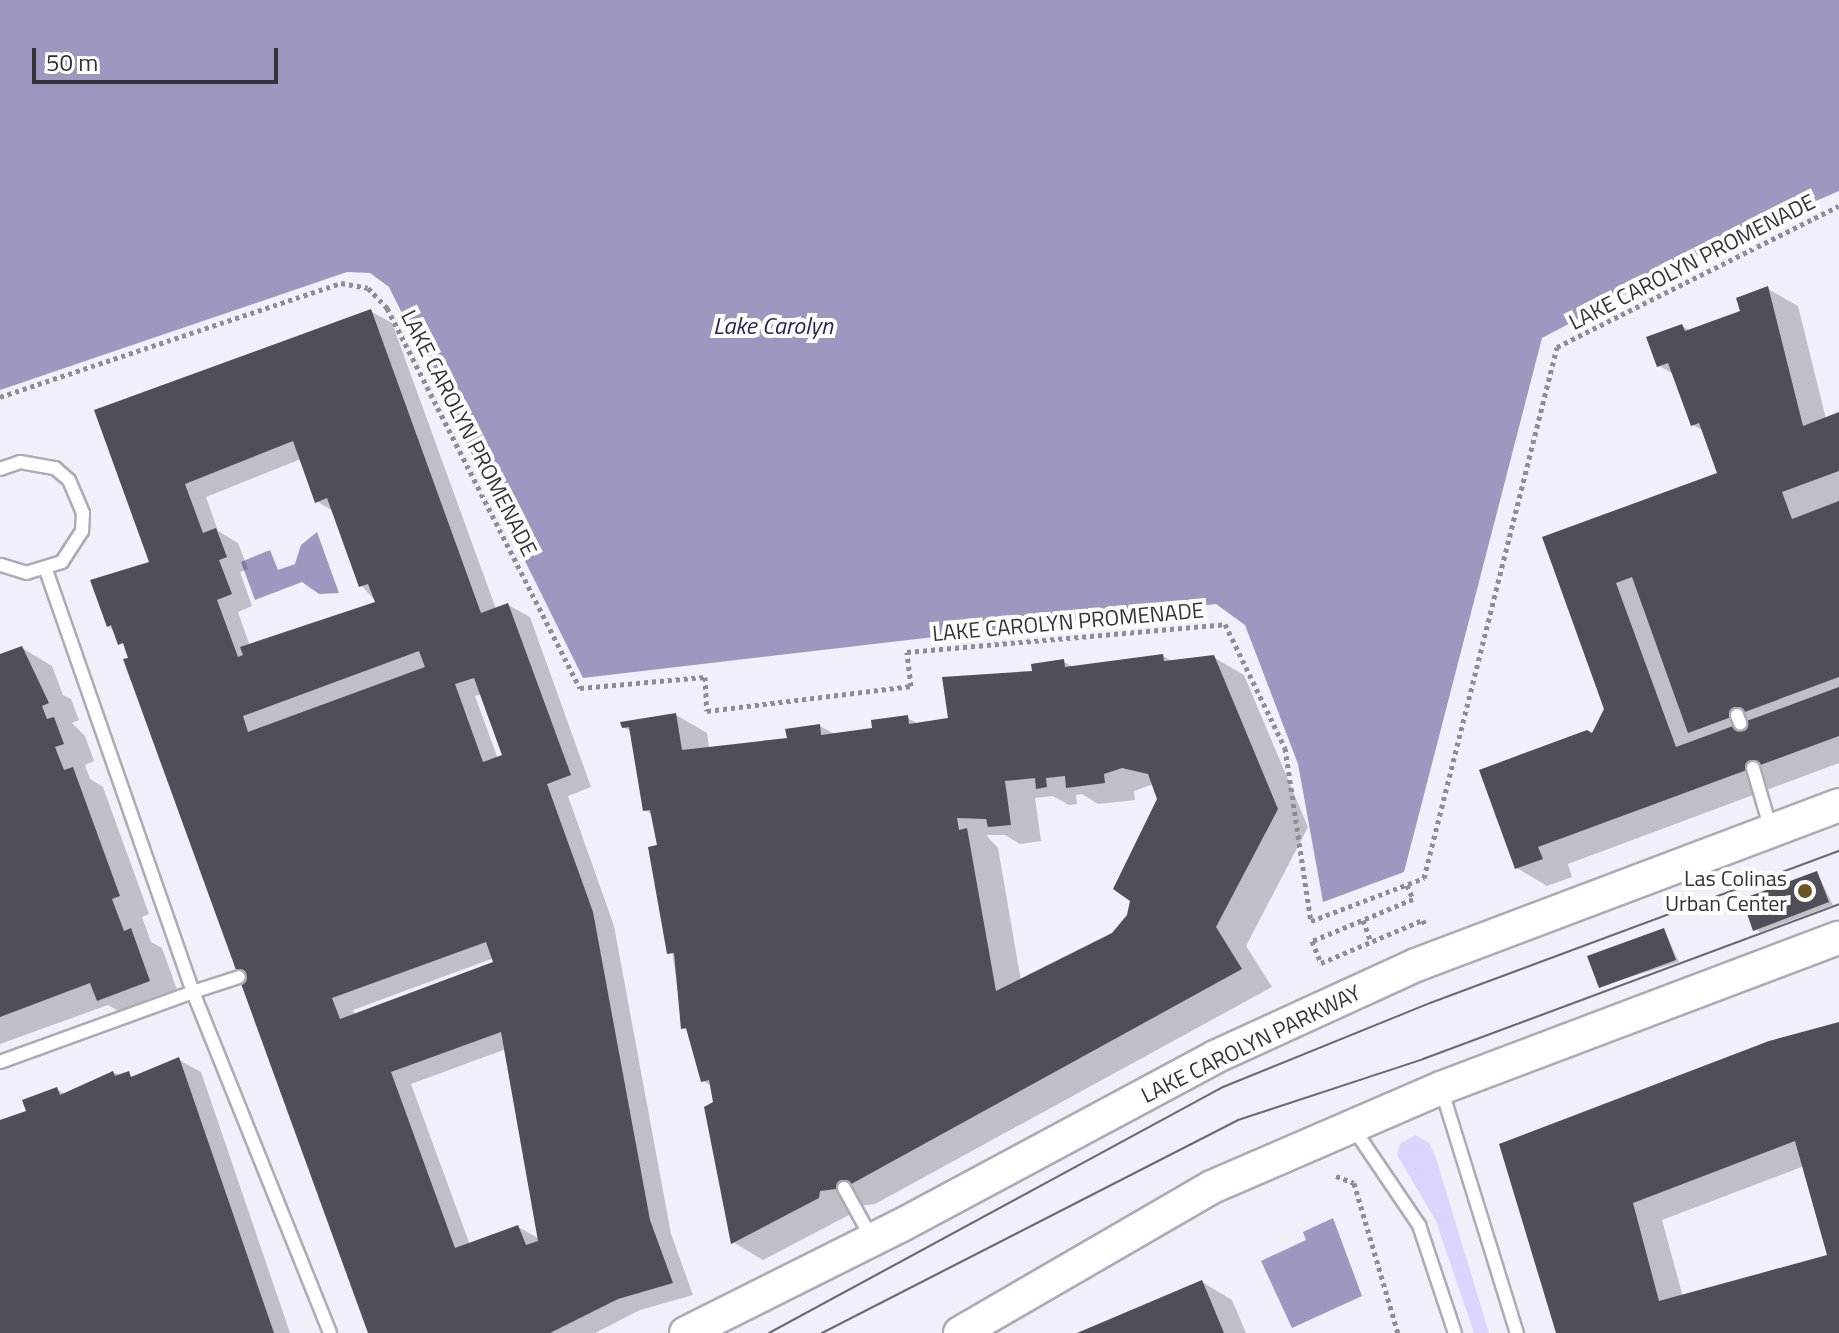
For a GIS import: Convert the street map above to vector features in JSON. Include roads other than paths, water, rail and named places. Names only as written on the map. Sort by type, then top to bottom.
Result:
[{"type":"street","name":"LAKE CAROLYN PARKWAY","points":[[686,1333],[873,1240],[1215,1057],[1387,978],[1839,805]]},
{"type":"street","points":[[960,1333],[1212,1187],[1441,1088],[1839,938]]},
{"type":"lane","points":[[0,469],[38,462],[62,474],[79,495],[82,531],[62,562],[46,570],[27,573],[0,565]]},
{"type":"lane","points":[[46,570],[193,992],[330,1333]]},
{"type":"lane","points":[[1753,768],[1771,830]]},
{"type":"lane","points":[[0,1062],[239,977]]},
{"type":"lane","points":[[1441,1088],[1517,1333]]},
{"type":"lane","points":[[1352,1126],[1419,1225],[1455,1333]]},
{"type":"lane","points":[[844,1188],[873,1240]]},
{"type":"water","name":"Lake Carolyn","points":[[0,0],[1839,0],[1839,191],[1729,239],[1542,338],[1404,872],[1323,902],[1298,764],[1245,625],[1216,604],[583,678],[389,287],[370,273],[347,272],[0,390]]},
{"type":"water","points":[[317,532],[339,593],[319,594],[302,582],[255,600],[241,562],[270,550],[278,570],[295,564],[301,545]]},
{"type":"water","points":[[1333,1218],[1362,1296],[1292,1328],[1261,1261],[1306,1240],[1303,1232]]},
{"type":"tram line","points":[[769,1333],[1223,1087],[1430,1003],[1839,851]]},
{"type":"tram line","points":[[822,1333],[1238,1120],[1423,1059],[1839,904]]},
{"type":"place","name":"Las Colinas Urban Center","points":[[1805,891]]}]
